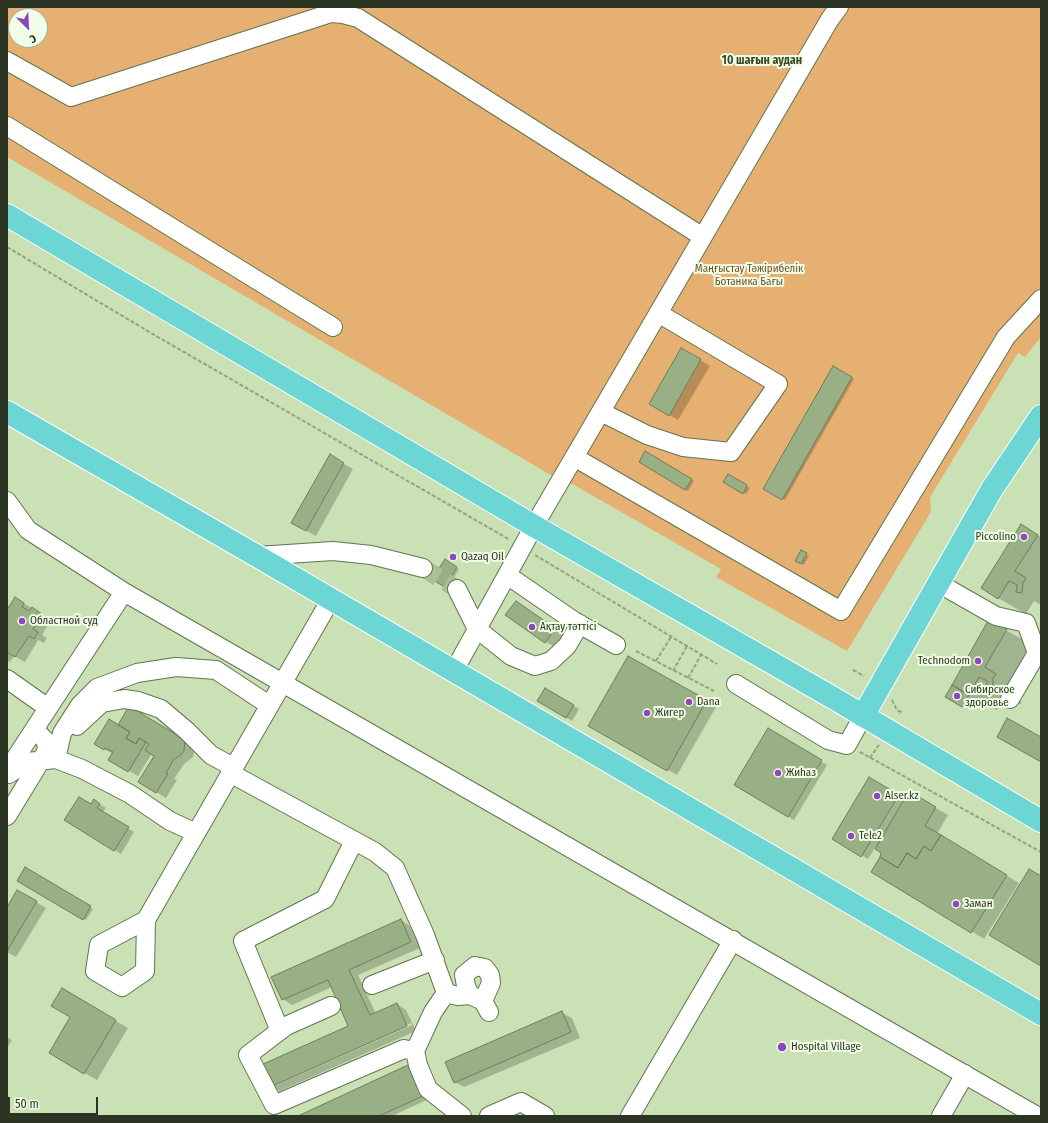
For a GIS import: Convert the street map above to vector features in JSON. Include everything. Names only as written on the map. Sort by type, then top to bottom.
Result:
[{"type":"main road","points":[[7,215],[534,526],[863,716],[1041,821]]},
{"type":"main road","points":[[7,412],[331,599],[1041,1014]]},
{"type":"main road","points":[[863,716],[992,489],[1039,423]]},
{"type":"street","points":[[454,671],[522,547],[574,457],[830,19],[839,7]]},
{"type":"street","points":[[7,60],[71,97],[331,13],[344,14],[358,18],[703,238]]},
{"type":"street","points":[[7,126],[333,327]]},
{"type":"street","points":[[574,457],[842,611],[1006,337],[1041,299]]},
{"type":"street","points":[[601,412],[647,435],[683,447],[732,452],[778,384],[658,313]]},
{"type":"street","points":[[7,501],[28,530],[124,592],[733,940],[1036,1116]]},
{"type":"street","points":[[257,556],[334,551],[371,554],[423,568]]},
{"type":"street","points":[[507,575],[580,624],[616,645]]},
{"type":"street","points":[[938,583],[996,616],[1034,620],[1037,653],[1010,700]]},
{"type":"street","points":[[457,589],[477,629],[511,656],[535,666],[552,660],[567,646],[580,624]]},
{"type":"street","points":[[7,771],[124,592]]},
{"type":"street","points":[[146,920],[331,599]]},
{"type":"street","points":[[7,816],[49,760],[62,733],[80,705],[97,688],[137,673],[176,667],[216,670],[269,705]]},
{"type":"street","points":[[7,679],[48,708]]},
{"type":"street","points":[[736,684],[828,740],[847,745],[863,716]]},
{"type":"street","points":[[77,726],[102,703],[124,699],[138,701],[160,709],[187,731],[211,755],[232,770],[375,852],[395,868],[435,960],[446,993]]},
{"type":"street","points":[[35,730],[43,738],[47,746],[49,760]]},
{"type":"street","points":[[7,776],[27,762],[49,760],[82,769],[130,794],[170,821],[196,833]]},
{"type":"street","points":[[280,1031],[246,953],[243,941],[325,899],[354,841]]},
{"type":"street","points":[[630,1116],[733,940]]},
{"type":"street","points":[[372,985],[435,960]]},
{"type":"street","points":[[446,993],[481,1002]]},
{"type":"street","points":[[446,993],[433,1012],[415,1050],[418,1065],[428,1088],[462,1116]]},
{"type":"street","points":[[331,1006],[286,1026],[248,1055],[274,1104],[404,1049],[415,1050]]},
{"type":"street","points":[[941,1116],[965,1074]]},
{"type":"street","points":[[489,1116],[521,1102],[545,1116]]},
{"type":"path","points":[[7,247],[177,348],[522,547],[716,664]]},
{"type":"path","points":[[656,662],[671,637]]},
{"type":"path","points":[[673,671],[687,646]]},
{"type":"path","points":[[636,651],[714,691]]},
{"type":"path","points":[[688,678],[701,655]]},
{"type":"path","points":[[853,670],[864,676]]},
{"type":"path","points":[[892,697],[894,704],[901,712],[899,714]]},
{"type":"path","points":[[870,758],[884,737]]},
{"type":"path","points":[[847,745],[1041,852]]},
{"type":"green space","name":"Маңғыстау Тәжірибелік Ботаника Бағы","points":[[7,7],[1041,7],[1041,337],[1025,357],[1018,353],[930,497],[931,512],[847,651],[716,577],[721,569],[574,485],[556,478],[7,157]]},
{"type":"building","points":[[681,348],[701,359],[669,416],[649,404]]},
{"type":"building","points":[[833,366],[852,377],[782,500],[763,489]]},
{"type":"building","points":[[645,451],[692,479],[685,490],[639,462]]},
{"type":"building","points":[[330,454],[344,463],[306,531],[291,523]]},
{"type":"building","points":[[728,474],[747,485],[743,494],[723,482]]},
{"type":"building","points":[[1021,524],[1038,535],[1015,571],[1026,578],[1023,583],[1022,593],[1016,592],[1017,585],[1009,581],[998,599],[981,588]]},
{"type":"building","points":[[801,550],[807,553],[801,564],[795,561]]},
{"type":"building","points":[[445,559],[457,567],[451,577],[458,581],[451,591],[425,575],[432,564],[439,568]]},
{"type":"building","name":"Областной суд","points":[[15,597],[24,603],[22,607],[29,611],[32,607],[42,614],[33,629],[38,632],[34,639],[29,636],[15,657],[7,652],[7,610]]},
{"type":"building","points":[[516,601],[555,628],[545,643],[505,615]]},
{"type":"building","points":[[989,619],[1007,629],[985,667],[996,674],[993,678],[993,688],[987,688],[987,681],[979,677],[969,695],[952,685]]},
{"type":"building","name":"Жигер","points":[[628,656],[707,700],[667,771],[588,726]]},
{"type":"building","name":"Сибирское здоровье","points":[[952,685],[969,695],[962,707],[945,697]]},
{"type":"building","points":[[545,688],[574,705],[566,718],[537,701]]},
{"type":"building","points":[[129,706],[172,732],[179,734],[185,740],[184,751],[181,755],[174,759],[166,773],[168,774],[156,793],[138,782],[154,756],[145,750],[149,744],[139,738],[136,744],[126,738],[130,732],[118,725]]},
{"type":"building","points":[[1007,718],[1041,737],[1041,762],[997,737]]},
{"type":"building","points":[[109,719],[130,732],[126,738],[136,744],[139,738],[146,742],[128,772],[108,760],[113,752],[105,748],[104,750],[94,744]]},
{"type":"building","name":"Жиhаз","points":[[768,728],[822,760],[788,817],[734,785]]},
{"type":"building","points":[[869,777],[899,795],[861,857],[832,839]]},
{"type":"building","points":[[909,791],[936,807],[925,826],[941,835],[931,851],[924,846],[916,859],[907,853],[898,868],[880,857],[881,853],[875,849]]},
{"type":"building","points":[[79,797],[91,804],[94,799],[100,804],[97,808],[129,827],[114,851],[64,820]]},
{"type":"building","name":"Заман","points":[[941,835],[1007,875],[971,933],[871,872],[880,857],[898,868],[907,853],[916,859],[924,846],[931,851]]},
{"type":"building","points":[[25,867],[91,906],[83,920],[17,881]]},
{"type":"building","points":[[1029,869],[1041,876],[1041,966],[989,935]]},
{"type":"building","points":[[17,890],[37,901],[7,951],[7,907]]},
{"type":"building","points":[[401,919],[411,942],[349,970],[370,1015],[397,1003],[407,1026],[270,1087],[261,1065],[348,1026],[328,980],[282,1000],[271,977]]},
{"type":"building","points":[[62,988],[116,1020],[84,1074],[49,1053],[70,1017],[51,1006]]},
{"type":"building","points":[[562,1011],[571,1032],[454,1083],[445,1062]]},
{"type":"building","points":[[410,1064],[425,1095],[379,1116],[298,1116]]},
{"type":"tunnel","points":[[423,568],[457,589]]},
{"type":"place","name":"Piccolino","points":[[1024,537]]},
{"type":"place","name":"Qazaq Oil","points":[[453,557]]},
{"type":"place","name":"Областной суд","points":[[22,621]]},
{"type":"place","name":"Ақтау тәттісі","points":[[532,627]]},
{"type":"place","name":"Technodom","points":[[978,661]]},
{"type":"place","name":"Сибирское здоровье","points":[[957,696]]},
{"type":"place","name":"Dana","points":[[689,702]]},
{"type":"place","name":"Жигер","points":[[647,713]]},
{"type":"place","name":"Жиhаз","points":[[778,773]]},
{"type":"place","name":"Alser.kz","points":[[877,796]]},
{"type":"place","name":"Tele2","points":[[851,836]]},
{"type":"place","name":"Заман","points":[[956,904]]},
{"type":"place","name":"Hospital Village","points":[[782,1047]]},
{"type":"district","name":"10 шағын аудан","points":[[762,61]]}]
